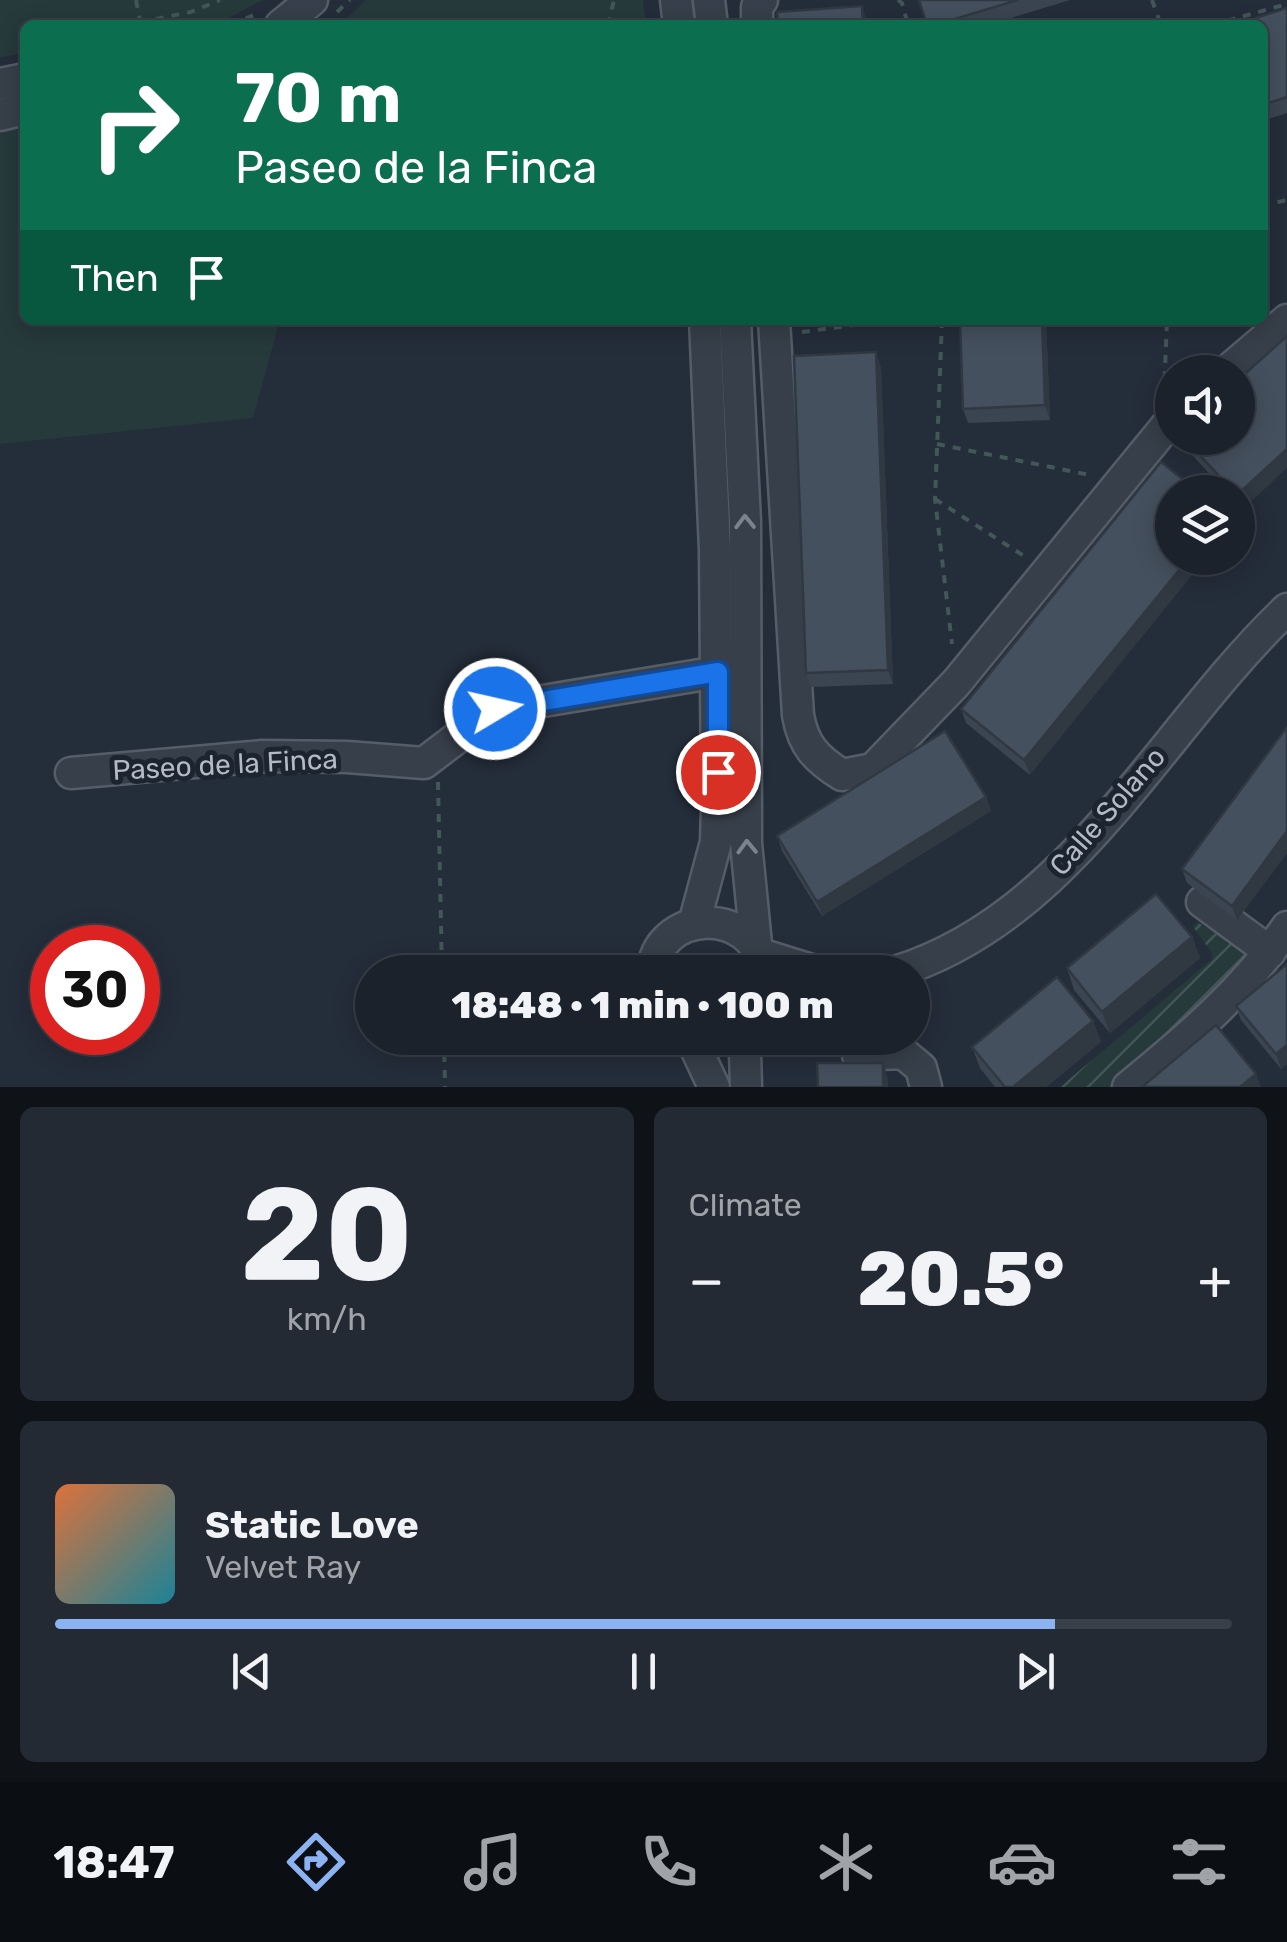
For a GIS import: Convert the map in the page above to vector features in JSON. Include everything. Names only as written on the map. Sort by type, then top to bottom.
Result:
[{"type":"street","points":[[274,16],[312,0]]},
{"type":"street","points":[[1246,355],[1287,320]]},
{"type":"street","points":[[694,924],[716,842],[718,672],[705,325]]},
{"type":"street","points":[[735,325],[745,522],[746,843],[761,955]]},
{"type":"street","points":[[774,328],[798,715],[801,734],[810,751],[842,774],[872,768],[956,684],[1155,439]]},
{"type":"street","name":"Calle Solano","points":[[930,960],[973,939],[1026,900],[1084,844],[1209,690],[1287,609]]},
{"type":"street","name":"Paseo de la Finca","points":[[71,774],[263,756],[347,756],[424,763],[495,709],[718,672]]},
{"type":"street","points":[[1128,1087],[1211,1019],[1279,939],[1202,902]]},
{"type":"street","points":[[659,955],[669,939],[694,924],[717,922],[738,929],[759,955]]},
{"type":"street","points":[[699,1055],[714,1087]]},
{"type":"street","points":[[745,1055],[746,1087]]},
{"type":"street","points":[[906,1055],[922,1068],[926,1087]]},
{"type":"path","points":[[157,20],[220,0]]},
{"type":"path","points":[[1230,20],[1287,4]]},
{"type":"path","points":[[774,328],[818,325]]},
{"type":"path","points":[[942,325],[936,499],[956,684]]},
{"type":"path","points":[[1167,325],[1167,355]]},
{"type":"path","points":[[938,444],[1119,482]]},
{"type":"path","points":[[936,499],[1047,571]]},
{"type":"path","points":[[437,753],[442,955]]},
{"type":"path","points":[[444,1055],[445,1087]]},
{"type":"shaded area","points":[[0,0],[263,0],[225,20],[20,20],[20,53],[0,58]]},
{"type":"shaded area","points":[[366,0],[643,0],[645,20],[345,20]]},
{"type":"shaded area","points":[[20,127],[20,325],[279,325],[253,418],[0,444],[0,132]]},
{"type":"shaded area","points":[[378,325],[673,327],[397,326]]},
{"type":"shaded area","points":[[1197,922],[1251,955],[1251,962],[1113,1087],[1060,1087],[1212,959],[1212,953],[1193,927]]},
{"type":"building","points":[[919,0],[1018,0],[952,20],[925,20]]},
{"type":"building","points":[[862,6],[863,20],[778,20],[777,12]]},
{"type":"building","points":[[1287,8],[1287,97],[1268,103],[1268,20],[1250,20]]},
{"type":"building","points":[[960,325],[1042,325],[1045,405],[963,409]]},
{"type":"building","points":[[1287,336],[1287,449],[1255,478],[1255,475],[1218,475],[1200,455],[1255,455],[1255,365]]},
{"type":"building","points":[[876,352],[888,670],[806,673],[794,356]]},
{"type":"building","points":[[1161,462],[1177,475],[1155,475],[1155,575],[1175,575],[1024,760],[961,709]]},
{"type":"building","points":[[1287,727],[1287,831],[1232,906],[1182,869]]},
{"type":"building","points":[[945,731],[986,797],[817,902],[777,836]]},
{"type":"building","points":[[1156,894],[1192,937],[1102,1012],[1067,968]]},
{"type":"building","points":[[1287,964],[1287,1045],[1276,1054],[1236,1006]]},
{"type":"building","points":[[1057,977],[1093,1021],[1013,1087],[1005,1087],[972,1047]]},
{"type":"building","points":[[1216,1025],[1256,1074],[1240,1087],[1142,1087]]},
{"type":"building","points":[[817,1063],[883,1063],[883,1087],[818,1087]]},
{"type":"route","points":[[495,709],[718,672],[718,772]]}]
